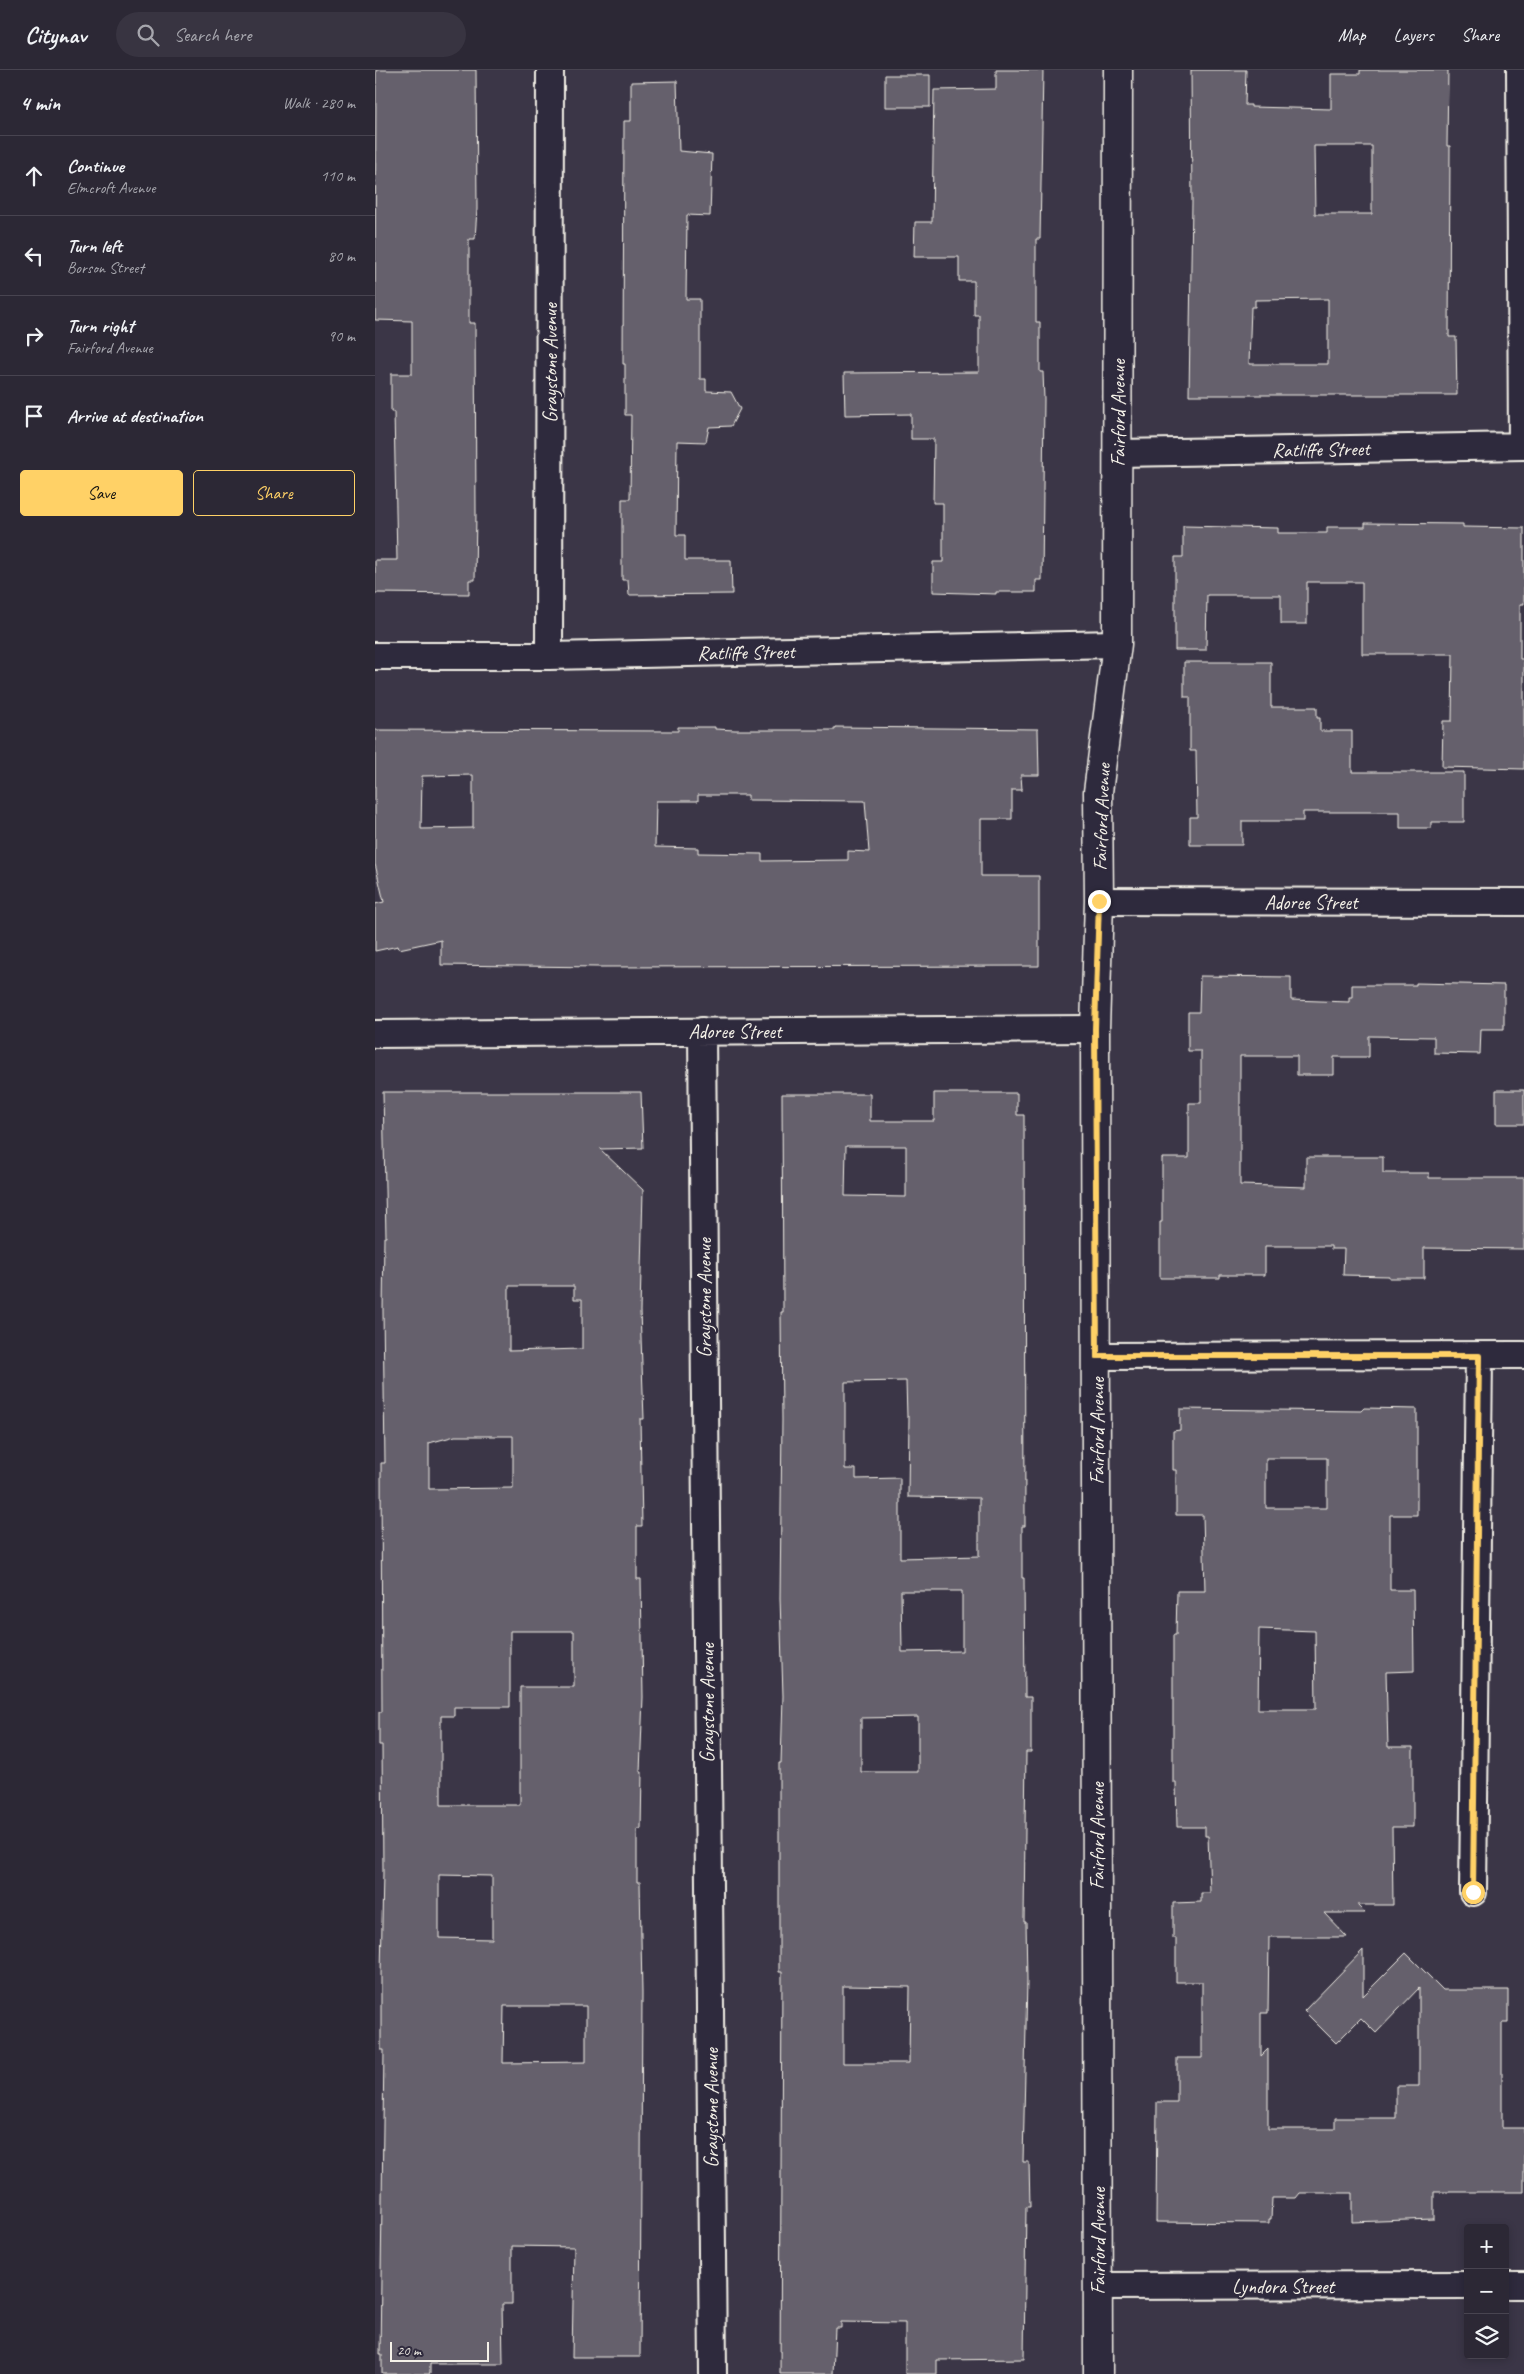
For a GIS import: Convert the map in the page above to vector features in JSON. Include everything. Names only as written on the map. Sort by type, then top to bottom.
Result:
[{"type":"street","name":"Graystone Avenue","points":[[549,656],[550,70]]},
{"type":"street","name":"Fairford Avenue","points":[[1098,2374],[1095,1029],[1099,901],[1098,792],[1117,644],[1118,70]]},
{"type":"street","points":[[1521,70],[1523,446]]},
{"type":"street","name":"Ratliffe Street","points":[[1118,453],[1523,446]]},
{"type":"street","name":"Ratliffe Street","points":[[375,656],[549,656],[1117,644]]},
{"type":"street","name":"Adoree Street","points":[[1099,901],[1524,902]]},
{"type":"street","name":"Adoree Street","points":[[375,1034],[1095,1029]]},
{"type":"street","name":"Graystone Avenue","points":[[702,1031],[713,2374]]},
{"type":"street","points":[[1097,1356],[1524,1355]]},
{"type":"street","points":[[1473,1892],[1479,1356]]},
{"type":"street","name":"Lyndora Street","points":[[1098,2286],[1464,2285]]},
{"type":"street","points":[[1509,2285],[1524,2285]]},
{"type":"building","points":[[376,70],[476,70],[477,209],[475,239],[469,239],[469,323],[475,323],[476,513],[475,580],[469,580],[469,594],[375,593],[375,560],[397,560],[394,412],[391,412],[391,374],[412,374],[412,321],[375,320]]},
{"type":"building","points":[[996,70],[1043,70],[1040,239],[1036,239],[1036,322],[1040,322],[1040,372],[1043,372],[1044,399],[1042,580],[1036,580],[1036,592],[996,592],[996,594],[933,592],[933,562],[943,562],[943,503],[933,503],[934,439],[911,439],[911,414],[845,415],[844,373],[979,372],[979,315],[974,315],[974,281],[959,281],[959,257],[914,257],[915,222],[932,222],[934,90],[996,89]]},
{"type":"building","points":[[1191,70],[1246,70],[1245,105],[1251,105],[1251,107],[1331,109],[1331,74],[1360,74],[1360,70],[1448,70],[1447,146],[1450,146],[1449,337],[1456,337],[1457,395],[1189,395],[1192,202]],"holes":[[[1314,146],[1372,146],[1372,214],[1315,214]],[[1328,299],[1328,364],[1249,364],[1251,307],[1255,307],[1255,300]]]},
{"type":"building","points":[[885,75],[930,75],[930,107],[885,107]]},
{"type":"building","points":[[677,81],[679,151],[712,154],[710,216],[687,215],[686,299],[700,299],[700,379],[706,379],[706,391],[731,392],[740,409],[731,426],[709,427],[706,442],[677,441],[676,535],[685,535],[685,560],[731,560],[732,594],[629,595],[628,580],[622,580],[622,499],[630,499],[631,415],[625,415],[625,364],[623,364],[624,121],[631,121],[631,82]]},
{"type":"building","points":[[1365,523],[1463,524],[1463,527],[1524,528],[1524,604],[1520,604],[1520,659],[1524,659],[1524,769],[1442,767],[1443,721],[1452,721],[1453,654],[1362,654],[1362,582],[1307,582],[1307,624],[1281,624],[1281,595],[1207,595],[1206,650],[1175,650],[1175,557],[1183,557],[1183,526],[1278,528],[1278,533],[1327,533],[1327,527],[1365,527]]},
{"type":"building","points":[[1184,662],[1271,662],[1271,707],[1317,707],[1317,718],[1320,718],[1320,731],[1352,731],[1352,772],[1464,772],[1464,822],[1431,822],[1431,828],[1400,828],[1400,812],[1303,812],[1303,821],[1242,821],[1242,845],[1190,845],[1190,817],[1197,817],[1196,751],[1190,751],[1190,697],[1184,697]]},
{"type":"building","points":[[678,727],[715,727],[715,729],[735,730],[835,730],[835,727],[1038,729],[1039,775],[1021,775],[1022,790],[1012,790],[1012,819],[981,819],[981,876],[1039,876],[1039,966],[598,967],[441,965],[441,940],[399,949],[398,946],[375,951],[375,904],[384,902],[375,864],[375,730],[678,731]],"holes":[[[473,775],[473,828],[421,829],[422,776]],[[698,795],[748,795],[748,800],[865,801],[869,852],[848,851],[848,860],[762,861],[762,854],[698,853],[698,848],[655,847],[656,801],[698,801]]]},
{"type":"building","points":[[1200,976],[1291,977],[1291,1000],[1349,1002],[1349,997],[1352,997],[1352,985],[1416,985],[1416,983],[1504,985],[1504,1029],[1481,1029],[1480,1054],[1434,1053],[1434,1037],[1369,1036],[1369,1057],[1334,1057],[1334,1075],[1297,1075],[1297,1056],[1240,1056],[1240,1185],[1306,1187],[1306,1157],[1383,1157],[1383,1173],[1429,1173],[1429,1178],[1524,1178],[1524,1249],[1424,1248],[1424,1278],[1389,1278],[1389,1276],[1343,1275],[1344,1249],[1331,1249],[1331,1246],[1265,1246],[1265,1275],[1220,1275],[1220,1278],[1160,1278],[1162,1158],[1189,1158],[1189,1103],[1201,1103],[1201,1051],[1188,1051],[1188,1012],[1199,1012]]},
{"type":"building","points":[[1496,1090],[1524,1090],[1524,1124],[1496,1124]]},
{"type":"building","points":[[383,1092],[641,1092],[643,1148],[600,1149],[643,1190],[640,1311],[644,1419],[640,1419],[642,1526],[637,1526],[637,1579],[641,1579],[643,1697],[640,1772],[642,1772],[641,1829],[637,1829],[637,1882],[640,1882],[642,1993],[640,2357],[572,2357],[574,2247],[512,2246],[512,2304],[502,2304],[503,2364],[430,2364],[430,2374],[382,2374],[382,2354],[380,2354],[384,2050],[381,2050],[383,1872],[382,1745],[379,1745],[379,1712],[382,1712],[381,1463],[385,1463],[383,1311],[384,1237],[386,1237]],"holes":[[[509,1286],[574,1286],[574,1299],[582,1299],[582,1349],[509,1351]],[[455,1436],[513,1436],[513,1488],[429,1489],[429,1443]],[[510,1631],[574,1631],[574,1687],[520,1687],[520,1805],[441,1805],[441,1716],[454,1716],[454,1707],[510,1707]],[[439,1875],[492,1876],[492,1939],[439,1938]],[[504,2006],[586,2006],[586,2062],[503,2063]]]},
{"type":"building","points":[[934,1093],[1017,1093],[1017,1115],[1024,1115],[1025,1526],[1022,1526],[1022,1578],[1024,1578],[1025,1697],[1031,1697],[1031,1752],[1026,1752],[1025,1829],[1024,1922],[1026,1922],[1027,1980],[1023,2162],[1029,2162],[1030,2207],[1026,2207],[1024,2359],[937,2360],[937,2374],[905,2374],[905,2323],[841,2322],[841,2328],[835,2328],[833,2374],[780,2374],[782,1972],[779,1972],[779,1763],[781,1763],[783,1696],[780,1598],[781,1312],[783,1312],[782,1094],[870,1094],[870,1121],[934,1121]],"holes":[[[846,1146],[906,1146],[906,1197],[845,1196]],[[906,1381],[907,1417],[909,1417],[908,1497],[979,1498],[979,1556],[900,1558],[900,1478],[856,1479],[856,1469],[845,1469],[845,1382]],[[901,1591],[962,1591],[962,1651],[902,1652]],[[918,1717],[918,1772],[861,1772],[861,1718]],[[843,1986],[910,1987],[909,2063],[843,2063]]]},
{"type":"building","points":[[1364,1408],[1417,1409],[1417,1515],[1390,1515],[1390,1590],[1413,1590],[1414,1671],[1386,1672],[1388,1747],[1413,1747],[1413,1827],[1392,1827],[1393,1905],[1357,1905],[1365,1913],[1324,1913],[1347,1937],[1269,1937],[1268,2013],[1261,2013],[1261,2056],[1268,2049],[1268,2129],[1335,2129],[1335,2118],[1396,2118],[1396,2086],[1419,2086],[1419,1988],[1376,2033],[1361,2018],[1336,2043],[1304,2011],[1363,1950],[1363,1996],[1406,1953],[1443,1990],[1508,1990],[1508,2023],[1502,2023],[1502,2128],[1524,2128],[1524,2192],[1434,2192],[1434,2219],[1352,2222],[1352,2193],[1300,2193],[1296,2198],[1272,2198],[1271,2219],[1269,2219],[1269,2223],[1156,2222],[1157,2102],[1177,2102],[1177,2058],[1202,2058],[1202,1982],[1176,1982],[1176,1938],[1173,1938],[1173,1903],[1201,1902],[1201,1893],[1210,1893],[1208,1836],[1205,1836],[1205,1827],[1177,1827],[1176,1782],[1173,1782],[1173,1635],[1176,1635],[1177,1591],[1205,1591],[1203,1515],[1176,1515],[1176,1470],[1173,1470],[1173,1431],[1180,1430],[1180,1409],[1361,1411]],"holes":[[[1266,1458],[1327,1458],[1327,1508],[1266,1508]],[[1259,1629],[1315,1631],[1316,1709],[1258,1709]]]},
{"type":"route","points":[[1099,901],[1095,1029],[1097,1356],[1479,1356],[1473,1892]]}]
